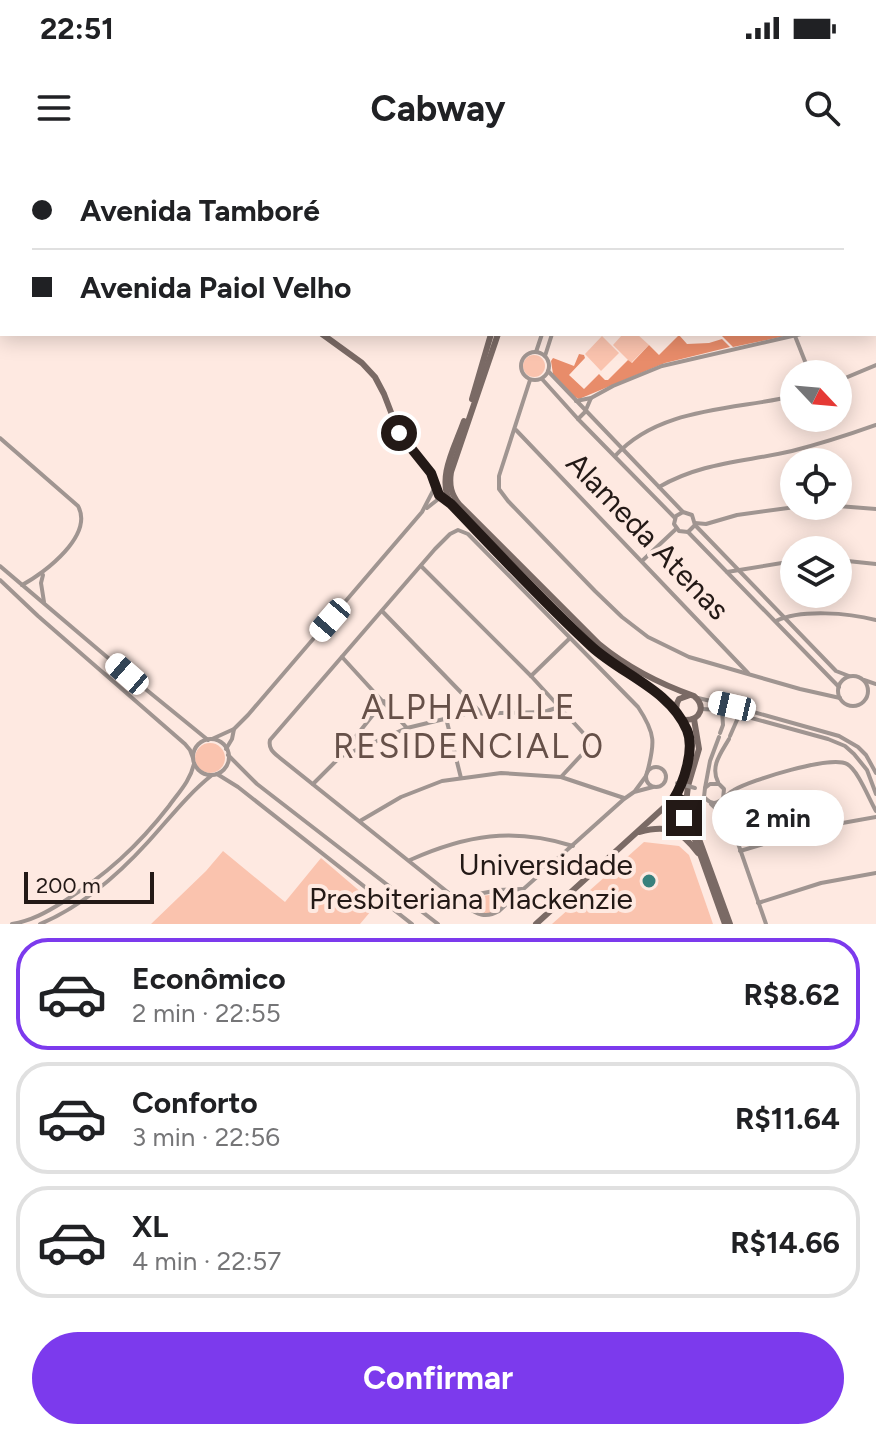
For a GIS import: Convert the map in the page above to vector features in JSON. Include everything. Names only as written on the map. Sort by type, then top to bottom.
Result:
[{"type":"main road","points":[[325,336],[362,363],[375,377],[399,433],[431,473],[441,497],[595,650],[661,695],[676,711],[689,734],[691,748],[679,790],[667,811],[669,817]]},
{"type":"main road","points":[[451,504],[445,489],[446,474],[490,336]]},
{"type":"main road","points":[[497,336],[451,472],[452,493],[459,504],[599,644],[641,672],[694,696],[701,705],[698,717],[690,720],[681,718]]},
{"type":"main road","points":[[435,485],[446,474]]},
{"type":"main road","points":[[676,711],[679,699],[694,696]]},
{"type":"main road","points":[[678,820],[686,816],[688,786],[699,749],[694,719]]},
{"type":"main road","points":[[536,924],[651,818],[671,802],[680,799],[687,806],[703,846],[728,924]]},
{"type":"main road","points":[[651,818],[678,820],[693,834],[728,924]]},
{"type":"main road","points":[[636,833],[652,829],[673,830],[687,838],[700,855]]},
{"type":"street","points":[[536,352],[541,336]]},
{"type":"street","points":[[545,356],[551,336]]},
{"type":"street","points":[[576,401],[591,398],[662,366],[793,336]]},
{"type":"street","points":[[798,336],[806,360]]},
{"type":"street","points":[[536,352],[545,356],[548,371],[542,379],[530,380],[522,373],[521,362],[525,355],[536,352]]},
{"type":"street","points":[[852,375],[876,365]]},
{"type":"street","points":[[548,371],[683,512],[692,515],[695,524],[836,671],[876,684]]},
{"type":"street","points":[[542,379],[675,518]]},
{"type":"street","points":[[530,380],[498,481],[499,489],[595,591],[636,629],[689,657],[840,698],[851,706],[864,702],[868,693],[864,680]]},
{"type":"street","points":[[578,419],[591,398]]},
{"type":"street","points":[[615,456],[630,441],[676,419],[780,398]]},
{"type":"street","points":[[659,487],[708,466],[789,452],[876,425]]},
{"type":"street","name":"Alameda Atenas","points":[[516,429],[749,674]]},
{"type":"street","points":[[0,438],[81,510],[82,521],[76,536],[44,572],[22,585]]},
{"type":"street","points":[[422,512],[435,485]]},
{"type":"street","points":[[12,924],[46,913],[109,871],[188,782],[196,747],[234,729],[422,512],[441,497]]},
{"type":"street","points":[[852,507],[876,509]]},
{"type":"street","points":[[688,532],[695,524],[780,509]]},
{"type":"street","points":[[683,512],[675,518],[676,529],[688,532],[839,687]]},
{"type":"street","points":[[642,561],[676,529]]},
{"type":"street","points":[[634,792],[646,774],[652,756],[651,733],[646,718],[468,534],[458,530],[450,534],[421,566],[270,740],[273,752],[475,913],[485,916],[499,911],[624,799],[634,792],[663,785],[665,772],[652,756]]},
{"type":"street","points":[[852,561],[876,564]]},
{"type":"street","points":[[727,572],[780,563]]},
{"type":"street","points":[[0,566],[127,674],[210,739],[223,744],[257,784],[438,924]]},
{"type":"street","points":[[421,566],[585,735],[588,745],[561,777]]},
{"type":"street","points":[[44,572],[41,583],[44,604]]},
{"type":"street","points":[[0,580],[185,744],[201,772],[215,774],[242,790],[412,924]]},
{"type":"street","points":[[382,610],[481,713]]},
{"type":"street","points":[[776,621],[785,617],[836,614],[876,620]]},
{"type":"street","points":[[531,676],[570,638]]},
{"type":"street","points":[[342,657],[407,728]]},
{"type":"street","points":[[840,698],[839,687],[842,680],[849,676]]},
{"type":"street","points":[[694,696],[846,739],[866,755],[876,773]]},
{"type":"street","points":[[313,784],[340,757],[384,701]]},
{"type":"street","points":[[340,757],[407,728],[446,718],[481,713],[544,712],[560,707]]},
{"type":"street","points":[[739,708],[735,728],[715,766],[715,776],[725,792],[723,799],[729,822],[766,924]]},
{"type":"street","points":[[701,709],[722,710],[845,746],[867,770],[876,794]]},
{"type":"street","points":[[704,797],[710,761],[723,725],[722,710]]},
{"type":"street","points":[[446,718],[461,778]]},
{"type":"street","points":[[723,725],[735,728]]},
{"type":"street","points":[[40,924],[66,911],[116,873],[195,789],[226,766],[234,729]]},
{"type":"street","points":[[709,802],[716,803],[735,789],[810,765],[841,762],[852,768],[876,814],[740,851]]},
{"type":"street","points":[[646,774],[655,767],[661,768]]},
{"type":"street","points":[[360,821],[401,797],[442,781],[501,773],[561,777],[624,799]]},
{"type":"street","points":[[646,774],[648,784],[653,787]]},
{"type":"street","points":[[666,779],[696,788],[704,789],[710,784],[735,789]]},
{"type":"street","points":[[188,782],[195,789]]},
{"type":"street","points":[[696,788],[729,822]]},
{"type":"street","points":[[410,860],[447,844],[491,835],[523,835],[573,846]]},
{"type":"street","points":[[758,903],[821,883],[876,873]]},
{"type":"street","points":[[457,898],[524,889]]},
{"type":"shaded area","points":[[602,336],[619,353],[601,371],[585,354]]},
{"type":"shaded area","points":[[621,336],[639,336],[649,345],[631,363],[613,345]]},
{"type":"shaded area","points":[[678,336],[687,344],[722,339],[730,347],[665,363],[579,399],[553,374],[551,361],[553,358],[574,366],[579,354],[584,355],[585,358],[569,375],[584,389],[599,374],[608,380],[628,360],[632,363],[649,345],[659,355]]},
{"type":"shaded area","points":[[722,336],[785,336],[733,347]]},
{"type":"shaded area","points":[[530,355],[538,355],[545,366],[538,377],[530,377],[523,370],[523,362]]},
{"type":"shaded area","points":[[210,743],[216,744],[224,752],[224,764],[216,772],[210,773],[204,772],[196,764],[195,758],[196,752],[204,744]]},
{"type":"shaded area","name":"Universidade Presbiteriana Mackenzie","points":[[644,842],[679,846],[689,855],[713,924],[552,924]]},
{"type":"shaded area","points":[[223,851],[285,902],[321,858],[376,905],[360,924],[151,924]]},
{"type":"shaded area","points":[[512,892],[515,895],[494,913],[481,914],[468,902],[474,897]]},
{"type":"place","name":"Universidade Presbiteriana Mackenzie","points":[[649,881]]},
{"type":"district","name":"ALPHAVILLE RESIDENCIAL 0","points":[[469,726]]},
{"type":"route","points":[[399,433],[431,473],[441,497],[573,630],[610,662],[673,706],[686,726],[691,741],[688,762],[673,800],[680,799],[688,806],[684,818]]}]
